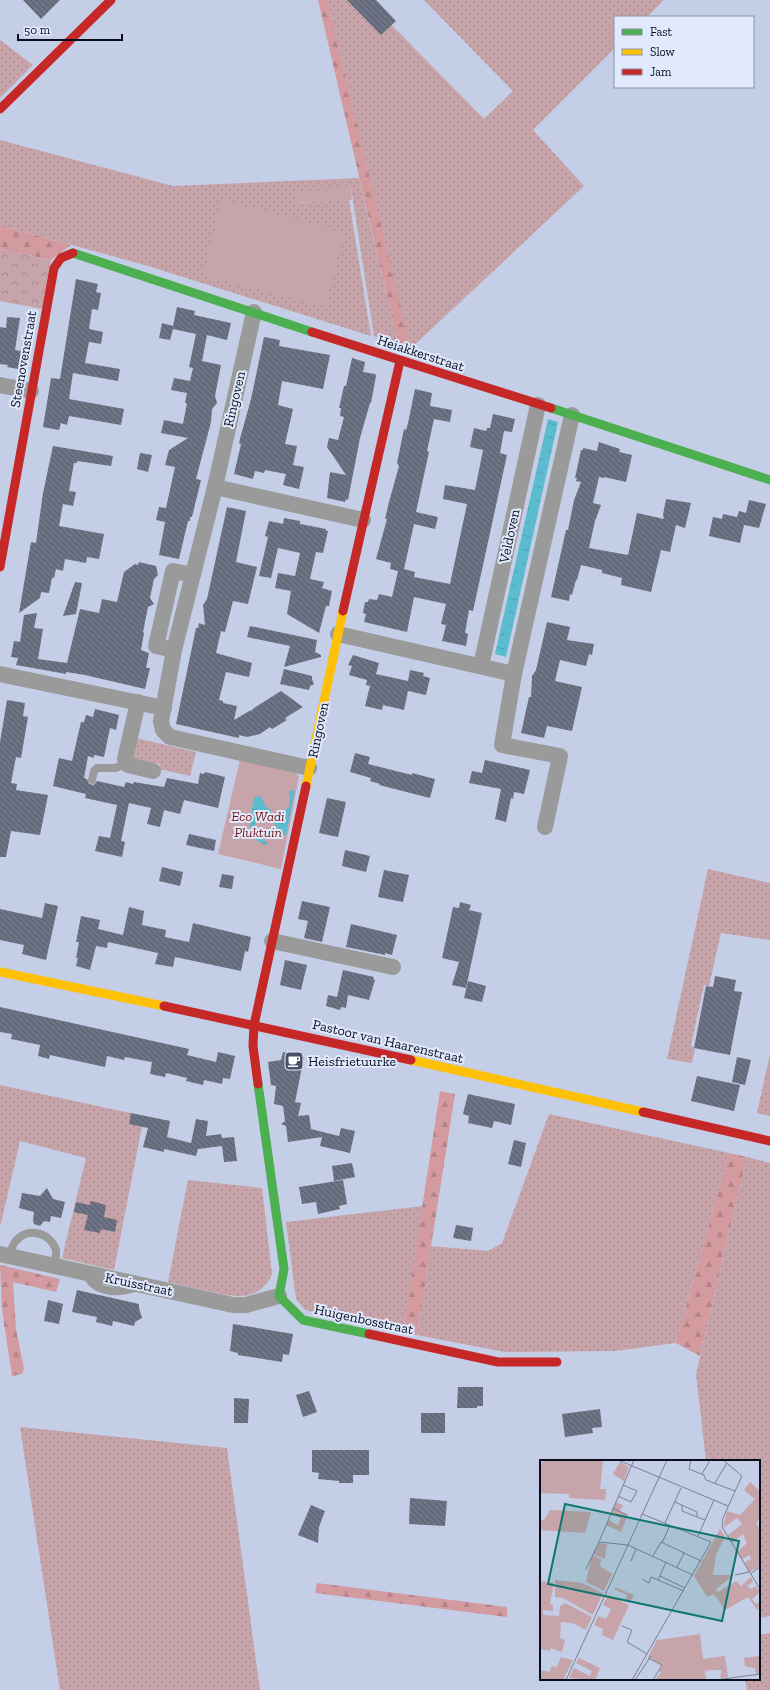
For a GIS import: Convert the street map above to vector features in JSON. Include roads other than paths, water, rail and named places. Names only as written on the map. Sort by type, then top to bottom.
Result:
[{"type":"street","points":[[0,109],[112,0]]},
{"type":"street","name":"Heiakkerstraat","points":[[63,255],[72,254],[770,480]]},
{"type":"street","name":"Steenovenstraat","points":[[0,567],[54,268],[57,260],[63,255]]},
{"type":"street","name":"Ringoven","points":[[254,312],[215,487],[174,650],[161,721],[163,730],[170,736],[310,768],[363,520],[400,361]]},
{"type":"street","points":[[0,385],[31,391]]},
{"type":"street","name":"Veldoven","points":[[481,666],[538,405]]},
{"type":"street","points":[[545,827],[560,756],[502,745],[514,674],[572,415]]},
{"type":"street","points":[[215,487],[363,520]]},
{"type":"street","points":[[338,634],[514,674]]},
{"type":"street","points":[[0,674],[164,708]]},
{"type":"street","points":[[138,702],[125,759],[128,764],[153,771]]},
{"type":"street","points":[[278,1296],[284,1269],[253,1046],[254,1025],[310,768]]},
{"type":"street","points":[[272,940],[393,966]]},
{"type":"street","name":"Pastoor van Haarenstraat","points":[[0,972],[254,1025],[770,1140]]},
{"type":"street","name":"Kruisstraat","points":[[5,1255],[233,1305],[246,1305],[278,1296]]},
{"type":"street","name":"Huigenbosstraat","points":[[278,1296],[302,1320],[498,1362],[557,1362]]},
{"type":"lane","points":[[92,780],[94,771],[97,768],[116,768],[127,762]]},
{"type":"lane","points":[[5,1255],[22,1235],[33,1232],[44,1234],[52,1241],[56,1252],[54,1265]]},
{"type":"water","points":[[548,419],[558,422],[506,657],[495,654]]},
{"type":"water","points":[[295,790],[286,835],[280,836],[278,828],[274,824],[274,816],[278,812],[289,807],[289,791]]},
{"type":"water","points":[[261,796],[265,806],[271,810],[270,817],[260,812],[256,815],[255,823],[258,834],[268,843],[267,845],[255,838],[250,826],[254,799],[255,797]]},
{"type":"place","name":"Heisfrietuurke","points":[[294,1061]]},
{"type":"park label","name":"Eco Wadi Pluktuin","points":[[258,824]]}]
